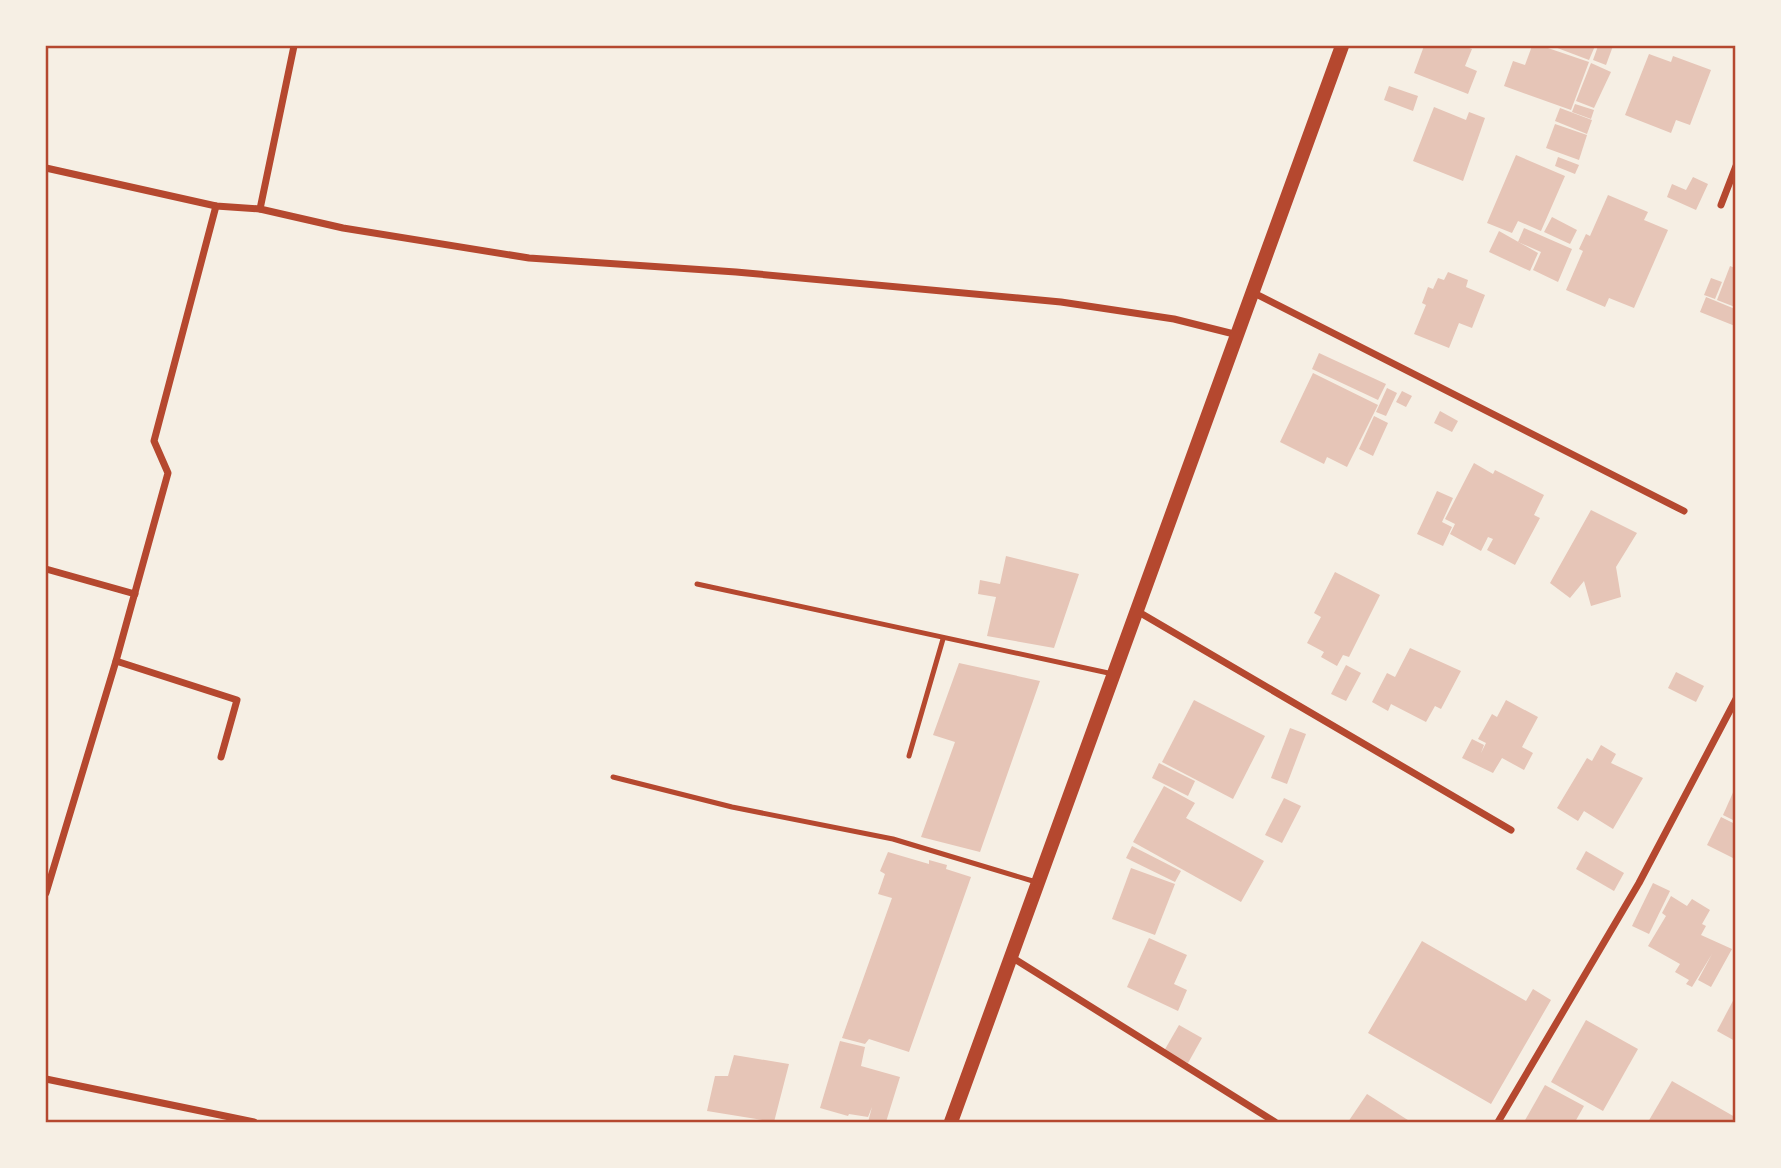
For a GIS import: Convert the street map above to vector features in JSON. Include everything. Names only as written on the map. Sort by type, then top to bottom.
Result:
[{"type":"main road","points":[[951,1122],[1013,958],[1036,882],[1239,335],[1342,46]]},
{"type":"street","points":[[260,209],[294,46]]},
{"type":"street","points":[[1721,205],[1735,166]]},
{"type":"street","points":[[46,168],[216,206],[260,209],[343,228],[529,258],[736,272],[1061,302],[1174,319],[1239,335]]},
{"type":"street","points":[[46,893],[116,662],[168,473],[154,441],[216,206]]},
{"type":"street","points":[[1254,293],[1684,511]]},
{"type":"street","points":[[46,569],[135,594]]},
{"type":"street","points":[[1137,611],[1511,830]]},
{"type":"street","points":[[116,662],[237,700],[221,757]]},
{"type":"street","points":[[1498,1122],[1639,883],[1735,699]]},
{"type":"street","points":[[1013,958],[1275,1122]]},
{"type":"street","points":[[46,1079],[254,1122]]},
{"type":"lane","points":[[697,584],[1113,674]]},
{"type":"lane","points":[[909,756],[943,639]]},
{"type":"lane","points":[[613,777],[732,807],[893,839],[1036,882]]},
{"type":"building","points":[[1424,46],[1464,46],[1472,49],[1465,66],[1477,71],[1468,94],[1414,73]]},
{"type":"building","points":[[1532,46],[1542,46],[1589,62],[1571,110],[1504,86],[1513,61],[1525,65]]},
{"type":"building","points":[[1552,46],[1595,46],[1589,60]]},
{"type":"building","points":[[1598,46],[1613,46],[1606,65],[1593,60]]},
{"type":"building","points":[[1649,54],[1671,62],[1673,56],[1711,70],[1690,125],[1676,120],[1671,133],[1625,115]]},
{"type":"building","points":[[1591,63],[1611,72],[1594,108],[1576,101]]},
{"type":"building","points":[[1389,86],[1418,96],[1413,111],[1384,100]]},
{"type":"building","points":[[1575,104],[1594,110],[1591,119],[1572,112]]},
{"type":"building","points":[[1434,107],[1466,120],[1469,112],[1485,118],[1463,181],[1413,161]]},
{"type":"building","points":[[1560,108],[1592,120],[1587,134],[1555,121]]},
{"type":"building","points":[[1555,124],[1587,135],[1579,160],[1546,148]]},
{"type":"building","points":[[1516,155],[1565,176],[1541,231],[1518,221],[1512,233],[1487,223]]},
{"type":"building","points":[[1558,157],[1579,165],[1575,174],[1555,166]]},
{"type":"building","points":[[1693,177],[1708,184],[1696,210],[1667,197],[1672,184],[1686,190]]},
{"type":"building","points":[[1608,195],[1648,212],[1644,220],[1668,230],[1634,308],[1609,298],[1605,307],[1566,290],[1583,251],[1579,249],[1586,234],[1590,236]]},
{"type":"building","points":[[1552,217],[1577,230],[1570,244],[1544,232]]},
{"type":"building","points":[[1524,228],[1572,249],[1558,282],[1533,270],[1541,252],[1518,242]]},
{"type":"building","points":[[1499,231],[1538,253],[1530,271],[1489,252]]},
{"type":"building","points":[[1730,266],[1735,268],[1735,307],[1717,300]]},
{"type":"building","points":[[1448,272],[1468,280],[1466,287],[1485,295],[1472,328],[1459,323],[1449,348],[1414,334],[1426,305],[1422,303],[1428,287],[1433,289],[1438,278],[1444,280]]},
{"type":"building","points":[[1711,278],[1722,282],[1715,299],[1704,295]]},
{"type":"building","points":[[1706,297],[1735,309],[1735,326],[1700,312]]},
{"type":"building","points":[[1319,353],[1386,384],[1378,400],[1312,369]]},
{"type":"building","points":[[1313,373],[1378,405],[1347,467],[1327,457],[1324,464],[1280,442]]},
{"type":"building","points":[[1387,388],[1397,393],[1386,416],[1376,412]]},
{"type":"building","points":[[1402,391],[1412,396],[1406,407],[1396,402]]},
{"type":"building","points":[[1440,411],[1458,421],[1452,432],[1434,423]]},
{"type":"building","points":[[1374,416],[1388,423],[1373,456],[1359,449]]},
{"type":"building","points":[[1474,463],[1493,474],[1495,470],[1544,495],[1534,515],[1540,518],[1515,565],[1487,550],[1493,539],[1488,537],[1481,551],[1450,534],[1455,524],[1445,519]]},
{"type":"building","points":[[1437,491],[1453,498],[1442,522],[1452,527],[1443,546],[1417,534]]},
{"type":"building","points":[[1591,510],[1637,533],[1616,567],[1621,597],[1591,606],[1584,581],[1570,598],[1550,583]]},
{"type":"building","points":[[1006,556],[1079,574],[1054,648],[987,636],[996,597],[978,594],[980,580],[1000,584]]},
{"type":"building","points":[[1335,572],[1380,595],[1349,657],[1343,655],[1337,666],[1321,657],[1324,652],[1307,643],[1321,617],[1314,613]]},
{"type":"building","points":[[1410,648],[1461,671],[1441,709],[1435,706],[1426,722],[1391,704],[1388,711],[1372,702],[1387,673],[1395,677]]},
{"type":"building","points":[[959,663],[1040,681],[980,852],[921,837],[955,742],[933,735]]},
{"type":"building","points":[[1346,665],[1361,673],[1346,701],[1331,694]]},
{"type":"building","points":[[1676,672],[1704,686],[1696,702],[1668,688]]},
{"type":"building","points":[[1194,700],[1265,736],[1233,799],[1162,762]]},
{"type":"building","points":[[1506,700],[1538,717],[1522,747],[1533,753],[1524,770],[1502,758],[1493,773],[1462,758],[1472,739],[1484,745],[1481,753],[1486,743],[1478,739],[1492,714],[1497,717]]},
{"type":"building","points":[[1290,728],[1306,734],[1287,784],[1271,778]]},
{"type":"building","points":[[1601,745],[1616,754],[1611,763],[1643,778],[1613,829],[1584,811],[1578,821],[1557,808],[1587,758],[1592,761]]},
{"type":"building","points":[[1159,763],[1195,781],[1188,796],[1152,778]]},
{"type":"building","points":[[1164,786],[1195,803],[1186,818],[1264,861],[1241,902],[1133,842]]},
{"type":"building","points":[[1735,788],[1735,821],[1723,815]]},
{"type":"building","points":[[1284,798],[1301,806],[1282,843],[1265,835]]},
{"type":"building","points":[[1721,817],[1735,824],[1735,859],[1707,845]]},
{"type":"building","points":[[1132,846],[1181,871],[1175,882],[1126,858]]},
{"type":"building","points":[[1586,851],[1624,873],[1614,891],[1576,869]]},
{"type":"building","points":[[888,852],[929,864],[929,860],[947,865],[946,869],[971,877],[909,1052],[869,1039],[865,1044],[842,1038],[892,898],[878,894],[885,874],[880,871]]},
{"type":"building","points":[[1131,868],[1175,884],[1155,935],[1112,919]]},
{"type":"building","points":[[1653,883],[1670,891],[1649,934],[1632,926]]},
{"type":"building","points":[[1671,896],[1687,906],[1692,899],[1710,910],[1702,924],[1706,926],[1701,935],[1732,949],[1711,987],[1698,980],[1712,954],[1692,987],[1686,984],[1689,980],[1675,972],[1680,964],[1648,946],[1666,916],[1662,913]]},
{"type":"building","points":[[1149,938],[1187,955],[1174,984],[1187,990],[1178,1011],[1127,987]]},
{"type":"building","points":[[1422,941],[1526,1001],[1533,989],[1551,1000],[1491,1104],[1368,1033]]},
{"type":"building","points":[[1735,997],[1735,1041],[1717,1031]]},
{"type":"building","points":[[1586,1020],[1638,1049],[1603,1111],[1551,1082]]},
{"type":"building","points":[[1179,1025],[1202,1038],[1188,1063],[1164,1051]]},
{"type":"building","points":[[840,1041],[865,1047],[861,1066],[900,1077],[886,1122],[868,1122],[872,1107],[868,1117],[848,1116],[820,1108]]},
{"type":"building","points":[[734,1055],[789,1064],[774,1122],[707,1111],[715,1076],[728,1076]]},
{"type":"building","points":[[1672,1081],[1735,1117],[1731,1122],[1648,1122]]},
{"type":"building","points":[[1545,1085],[1584,1106],[1575,1122],[1524,1122]]},
{"type":"building","points":[[1367,1094],[1411,1122],[1348,1122]]}]
